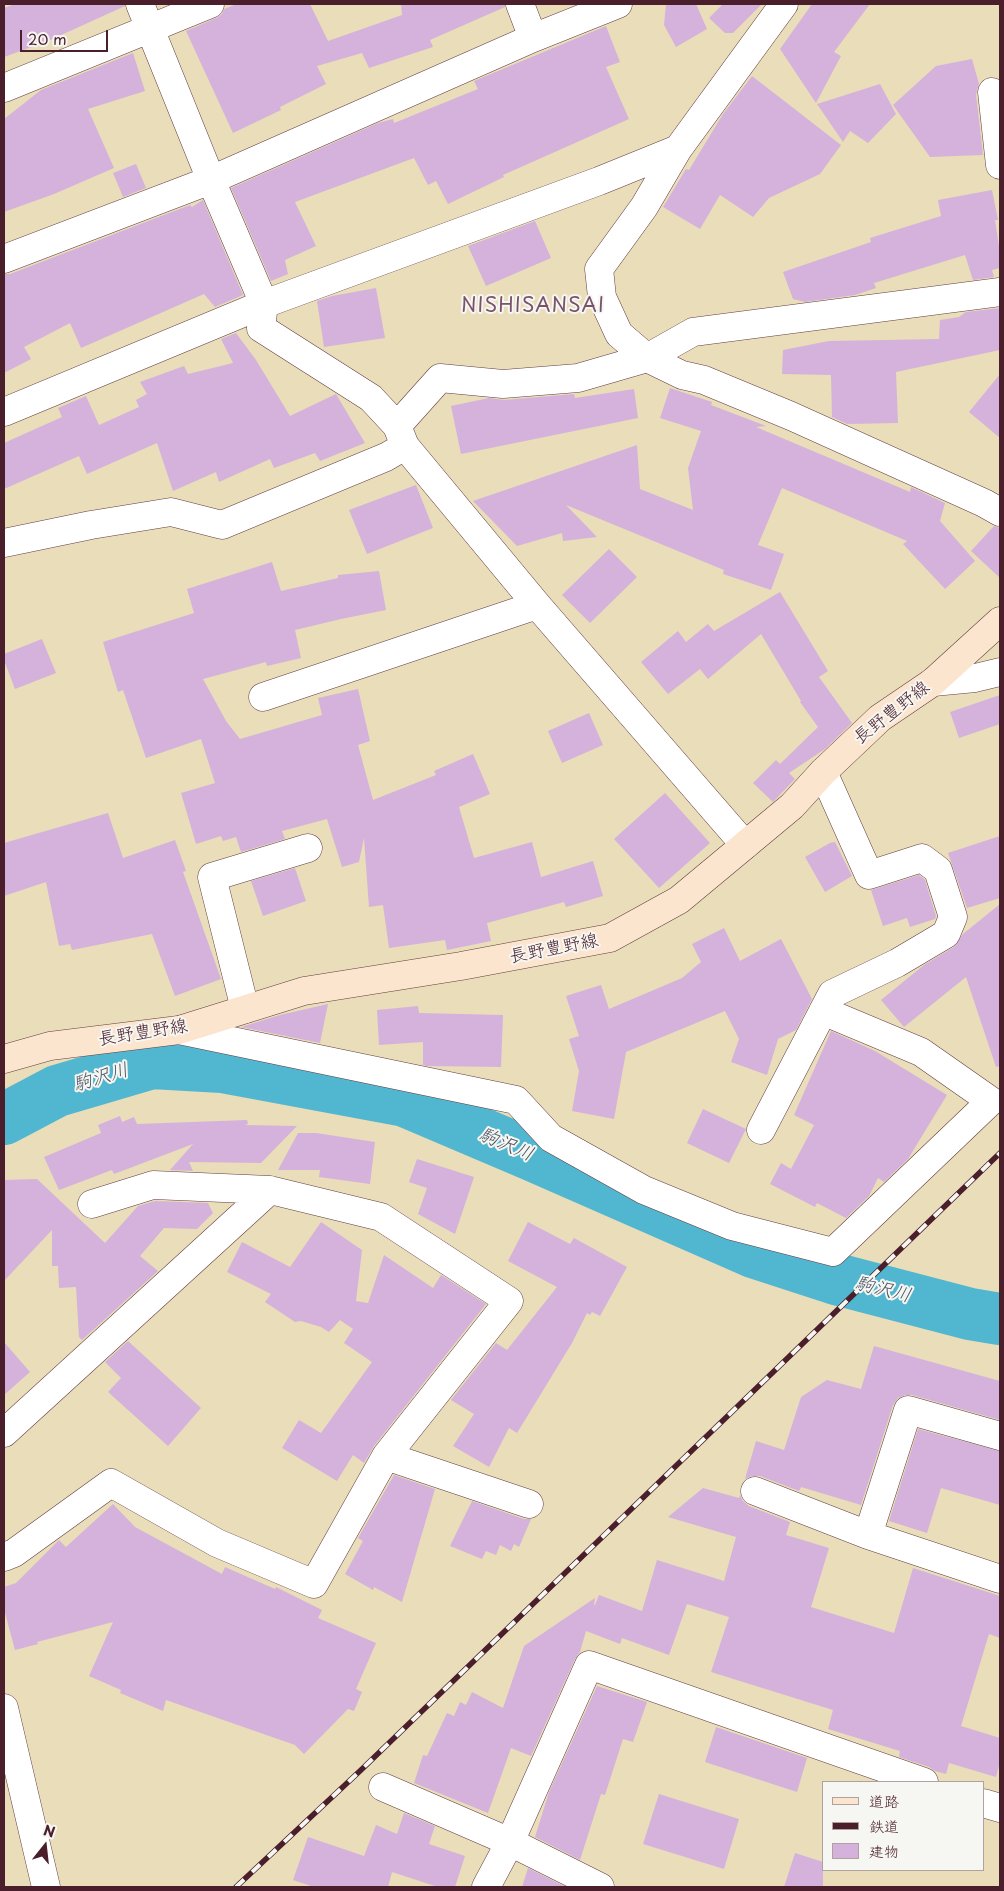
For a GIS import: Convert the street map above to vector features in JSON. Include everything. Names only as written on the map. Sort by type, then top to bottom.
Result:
[{"type":"main road","name":"長野豊野線","points":[[4,1059],[50,1046],[179,1030],[304,991],[462,966],[610,938],[678,900],[792,806],[823,772],[880,718],[933,682],[1000,621]]},
{"type":"street","points":[[140,4],[211,180],[264,304],[261,328],[371,398],[537,604],[745,845]]},
{"type":"street","points":[[4,88],[210,4]]},
{"type":"street","points":[[520,4],[533,38]]},
{"type":"street","points":[[4,259],[211,180],[533,38],[618,4]]},
{"type":"street","points":[[784,4],[678,149],[644,207],[599,269],[602,297],[619,334],[646,358],[682,375],[704,380],[791,416],[984,503],[1000,512]]},
{"type":"street","points":[[992,92],[1000,165]]},
{"type":"street","points":[[4,412],[264,304],[598,181],[678,149]]},
{"type":"street","points":[[4,544],[90,525],[171,512],[222,525],[386,457],[440,378],[503,384],[578,378],[646,358],[693,332],[1000,292]]},
{"type":"street","points":[[262,697],[537,604]]},
{"type":"street","points":[[933,682],[975,678],[1000,672]]},
{"type":"street","points":[[761,1130],[832,994],[896,963],[946,934],[953,918],[938,870],[922,858],[869,875],[823,772]]},
{"type":"street","points":[[245,1009],[212,877],[308,848]]},
{"type":"street","points":[[179,1030],[516,1100],[551,1138],[644,1190],[732,1226],[833,1252],[991,1101],[921,1052],[823,1011]]},
{"type":"street","points":[[4,1557],[14,1553],[111,1483],[217,1543],[314,1584],[386,1456],[509,1301],[381,1217],[270,1190],[153,1185],[92,1204]]},
{"type":"street","points":[[4,1433],[270,1190]]},
{"type":"street","points":[[868,1535],[908,1410],[1000,1436]]},
{"type":"street","points":[[386,1456],[529,1504]]},
{"type":"street","points":[[755,1491],[868,1535],[1000,1579]]},
{"type":"street","points":[[486,1887],[510,1842],[589,1665],[921,1781]]},
{"type":"street","points":[[4,1708],[46,1887]]},
{"type":"street","points":[[383,1787],[510,1842],[600,1887]]},
{"type":"street","points":[[984,1803],[1000,1808]]},
{"type":"building","points":[[15,4],[125,4],[125,6],[48,41],[4,57],[4,8]]},
{"type":"building","points":[[237,4],[310,4],[328,41],[402,15],[401,4],[505,4],[505,7],[430,40],[433,47],[369,68],[362,53],[317,66],[326,84],[280,107],[281,110],[233,133],[186,31],[216,18],[222,14],[224,9]]},
{"type":"building","points":[[666,4],[696,4],[707,29],[676,47],[664,25]]},
{"type":"building","points":[[723,4],[762,4],[733,33],[725,33],[709,18]]},
{"type":"building","points":[[812,4],[870,4],[834,52],[841,56],[816,103],[780,49]]},
{"type":"building","points":[[606,26],[620,62],[606,67],[629,119],[503,175],[504,177],[448,204],[436,181],[428,185],[414,158],[295,202],[316,246],[285,260],[288,274],[271,281],[231,188],[378,123],[393,119],[394,123],[478,89],[474,81]]},
{"type":"building","points":[[133,53],[145,91],[88,109],[114,168],[54,194],[4,212],[4,119],[41,90]]},
{"type":"building","points":[[972,59],[979,84],[976,94],[983,155],[930,157],[893,105],[936,66]]},
{"type":"building","points":[[752,76],[841,145],[820,174],[769,198],[753,217],[720,195],[700,229],[663,207],[686,169],[689,170],[723,114]]},
{"type":"building","points":[[880,84],[896,114],[868,143],[850,131],[843,142],[817,104]]},
{"type":"building","points":[[136,164],[146,188],[123,197],[113,173]]},
{"type":"building","points":[[992,190],[998,220],[995,220],[1000,253],[1000,268],[992,270],[994,277],[973,280],[965,255],[874,283],[876,288],[855,295],[805,302],[793,299],[783,272],[871,242],[870,238],[941,216],[938,200]]},
{"type":"building","points":[[203,200],[243,295],[215,307],[204,294],[81,348],[70,323],[24,347],[31,359],[4,373],[4,274],[10,274],[190,205],[192,207]]},
{"type":"building","points":[[535,221],[551,258],[486,286],[468,246]]},
{"type":"building","points":[[376,288],[385,338],[324,347],[317,301],[332,296]]},
{"type":"building","points":[[1000,308],[1000,350],[896,372],[898,423],[847,424],[832,417],[831,375],[782,374],[783,350],[829,341],[939,339],[940,320],[959,317],[966,312]]},
{"type":"building","points":[[236,333],[256,360],[290,416],[336,394],[365,443],[320,461],[315,453],[274,468],[270,459],[219,482],[216,472],[173,491],[157,443],[87,474],[79,456],[4,489],[4,443],[62,417],[58,408],[86,396],[99,425],[139,407],[136,400],[147,394],[140,382],[184,366],[188,374],[233,363],[221,339]]},
{"type":"building","points":[[1000,374],[1000,438],[969,412]]},
{"type":"building","points":[[670,388],[712,402],[711,405],[766,426],[756,427],[910,492],[911,487],[945,503],[940,521],[975,561],[945,589],[903,544],[907,541],[782,488],[758,545],[784,554],[771,590],[723,574],[724,570],[566,505],[597,537],[563,541],[562,533],[517,546],[473,501],[637,445],[640,489],[693,510],[688,468],[701,431],[660,418]]},
{"type":"building","points":[[634,389],[638,418],[461,454],[451,406],[489,398],[504,400],[574,394],[575,398]]},
{"type":"building","points":[[416,485],[433,528],[367,554],[349,510]]},
{"type":"building","points":[[994,526],[1000,528],[1000,578],[971,551]]},
{"type":"building","points":[[609,549],[637,577],[590,623],[562,595]]},
{"type":"building","points":[[272,562],[281,591],[338,578],[338,575],[379,571],[386,610],[295,630],[301,658],[267,666],[266,662],[203,679],[226,721],[240,739],[322,715],[318,698],[358,689],[370,741],[358,745],[373,800],[436,775],[434,771],[473,754],[490,794],[459,807],[474,858],[532,842],[541,877],[593,861],[603,896],[566,907],[564,902],[487,923],[491,941],[447,950],[445,940],[389,948],[383,905],[369,907],[364,838],[359,862],[342,867],[327,819],[282,831],[285,839],[241,852],[236,837],[223,841],[221,836],[196,844],[181,793],[215,783],[201,739],[146,758],[123,690],[118,692],[103,642],[194,613],[187,589]]},
{"type":"building","points":[[780,592],[828,671],[819,677],[852,723],[825,749],[789,773],[795,779],[773,802],[753,783],[776,760],[780,764],[818,727],[800,702],[761,634],[708,679],[700,669],[668,694],[641,662],[678,631],[686,642],[708,624],[714,631]]},
{"type":"building","points":[[42,639],[56,673],[15,689],[4,660],[4,654]]},
{"type":"building","points":[[1000,695],[1000,724],[959,738],[950,712]]},
{"type":"building","points":[[589,713],[603,745],[562,763],[548,731]]},
{"type":"building","points":[[665,793],[710,843],[659,888],[614,839]]},
{"type":"building","points":[[108,813],[123,858],[175,840],[186,871],[183,872],[221,979],[175,996],[152,934],[72,950],[70,944],[59,946],[46,882],[4,896],[4,843]]},
{"type":"building","points":[[1000,836],[1000,898],[967,908],[948,853]]},
{"type":"building","points":[[835,842],[852,876],[825,892],[805,857]]},
{"type":"building","points":[[295,868],[306,901],[263,916],[251,881]]},
{"type":"building","points":[[919,875],[925,880],[936,916],[935,919],[910,927],[907,918],[883,926],[871,890]]},
{"type":"building","points":[[1000,904],[1000,1066],[996,1067],[966,977],[904,1027],[881,1000],[924,965],[954,947],[963,934]]},
{"type":"building","points":[[724,928],[740,961],[781,939],[812,999],[796,1030],[778,1039],[767,1075],[731,1062],[739,1039],[725,1011],[626,1052],[614,1119],[572,1111],[579,1071],[569,1039],[579,1036],[566,996],[601,985],[609,1009],[682,978],[701,962],[692,944]]},
{"type":"building","points":[[328,1004],[320,1043],[241,1027],[280,1015]]},
{"type":"building","points":[[418,1006],[419,1013],[503,1015],[501,1067],[427,1066],[423,1065],[423,1042],[379,1045],[377,1010]]},
{"type":"building","points":[[831,1031],[875,1051],[947,1095],[908,1159],[884,1182],[878,1178],[869,1196],[846,1218],[817,1203],[815,1207],[770,1184],[781,1163],[791,1169],[814,1125],[794,1115]]},
{"type":"building","points":[[703,1109],[746,1129],[729,1163],[687,1143]]},
{"type":"building","points":[[120,1116],[122,1122],[134,1117],[137,1124],[247,1120],[248,1124],[245,1125],[297,1126],[261,1163],[189,1162],[193,1171],[170,1170],[193,1144],[114,1174],[112,1170],[59,1190],[44,1157],[101,1133],[98,1125]]},
{"type":"building","points":[[298,1133],[316,1133],[375,1142],[370,1184],[319,1177],[320,1170],[278,1170]]},
{"type":"building","points":[[417,1159],[474,1177],[455,1234],[418,1214],[427,1188],[409,1182]]},
{"type":"building","points":[[37,1179],[105,1243],[138,1206],[155,1201],[208,1203],[213,1213],[197,1229],[164,1228],[140,1256],[158,1271],[82,1340],[79,1337],[76,1287],[59,1288],[58,1266],[52,1266],[52,1230],[4,1281],[4,1180]]},
{"type":"building","points":[[321,1222],[362,1250],[356,1301],[368,1303],[384,1255],[433,1288],[441,1275],[486,1304],[374,1446],[364,1463],[353,1455],[337,1481],[282,1448],[299,1420],[321,1433],[372,1362],[344,1343],[353,1329],[340,1320],[329,1332],[321,1327],[301,1321],[295,1322],[265,1302],[271,1294],[227,1272],[242,1242],[290,1267]]},
{"type":"building","points":[[528,1222],[570,1244],[574,1238],[627,1267],[600,1316],[592,1312],[590,1315],[587,1313],[572,1343],[517,1433],[509,1428],[489,1467],[453,1446],[474,1414],[451,1400],[496,1343],[507,1350],[557,1287],[508,1261]]},
{"type":"building","points":[[128,1341],[201,1408],[168,1446],[108,1392],[121,1378],[105,1362]]},
{"type":"building","points":[[4,1342],[30,1372],[4,1395]]},
{"type":"building","points":[[874,1346],[1000,1381],[1000,1420],[912,1395],[898,1398],[893,1405],[861,1505],[801,1487],[799,1491],[760,1476],[752,1476],[745,1479],[756,1441],[784,1450],[801,1397],[827,1380],[861,1389]]},
{"type":"building","points":[[918,1429],[1000,1451],[1000,1505],[941,1488],[927,1533],[889,1521]]},
{"type":"building","points":[[394,1475],[435,1489],[402,1602],[374,1587],[373,1590],[345,1574],[363,1541],[358,1538]]},
{"type":"building","points":[[703,1488],[739,1498],[740,1495],[749,1506],[790,1522],[786,1535],[829,1548],[811,1607],[894,1633],[913,1568],[1000,1596],[1000,1638],[989,1634],[961,1726],[1000,1738],[1000,1762],[996,1777],[949,1763],[946,1774],[935,1771],[929,1767],[899,1757],[900,1751],[828,1729],[833,1710],[711,1672],[729,1617],[687,1604],[669,1655],[622,1638],[620,1644],[586,1631],[580,1652],[575,1659],[531,1756],[511,1748],[488,1813],[414,1783],[423,1755],[427,1756],[447,1713],[454,1716],[460,1702],[466,1705],[472,1692],[503,1708],[524,1646],[595,1598],[595,1605],[599,1595],[642,1611],[657,1560],[724,1581],[736,1537],[668,1517]]},
{"type":"building","points":[[472,1501],[524,1519],[531,1519],[519,1547],[514,1544],[511,1551],[500,1545],[496,1555],[486,1551],[482,1559],[450,1546]]},
{"type":"building","points":[[113,1504],[135,1527],[222,1574],[225,1567],[275,1589],[276,1587],[322,1610],[318,1618],[376,1643],[356,1689],[362,1692],[354,1711],[348,1709],[304,1754],[295,1745],[166,1700],[163,1711],[120,1693],[121,1690],[89,1676],[113,1622],[37,1642],[38,1644],[15,1650],[4,1609],[4,1587],[16,1583],[59,1540],[66,1547]]},
{"type":"building","points":[[597,1686],[647,1702],[633,1742],[623,1739],[605,1795],[601,1794],[580,1860],[535,1837],[549,1792]]},
{"type":"building","points":[[716,1727],[807,1758],[797,1792],[705,1762]]},
{"type":"building","points":[[659,1794],[739,1819],[724,1869],[643,1844]]},
{"type":"building","points":[[404,1813],[435,1826],[429,1844],[465,1856],[455,1887],[438,1887],[392,1872],[388,1887],[314,1887],[293,1880],[308,1837],[364,1856],[376,1825],[397,1834]]},
{"type":"building","points":[[795,1853],[822,1862],[823,1887],[784,1887]]},
{"type":"building","points":[[528,1868],[566,1887],[522,1887]]},
{"type":"waterway","name":"駒沢川","points":[[4,1119],[57,1091],[152,1063],[222,1067],[405,1101],[753,1252],[836,1279],[970,1314],[1000,1319]]},
{"type":"railway","points":[[236,1887],[361,1770],[1000,1153]]},
{"type":"district","name":"NISHISANSAI","points":[[533,306]]}]
